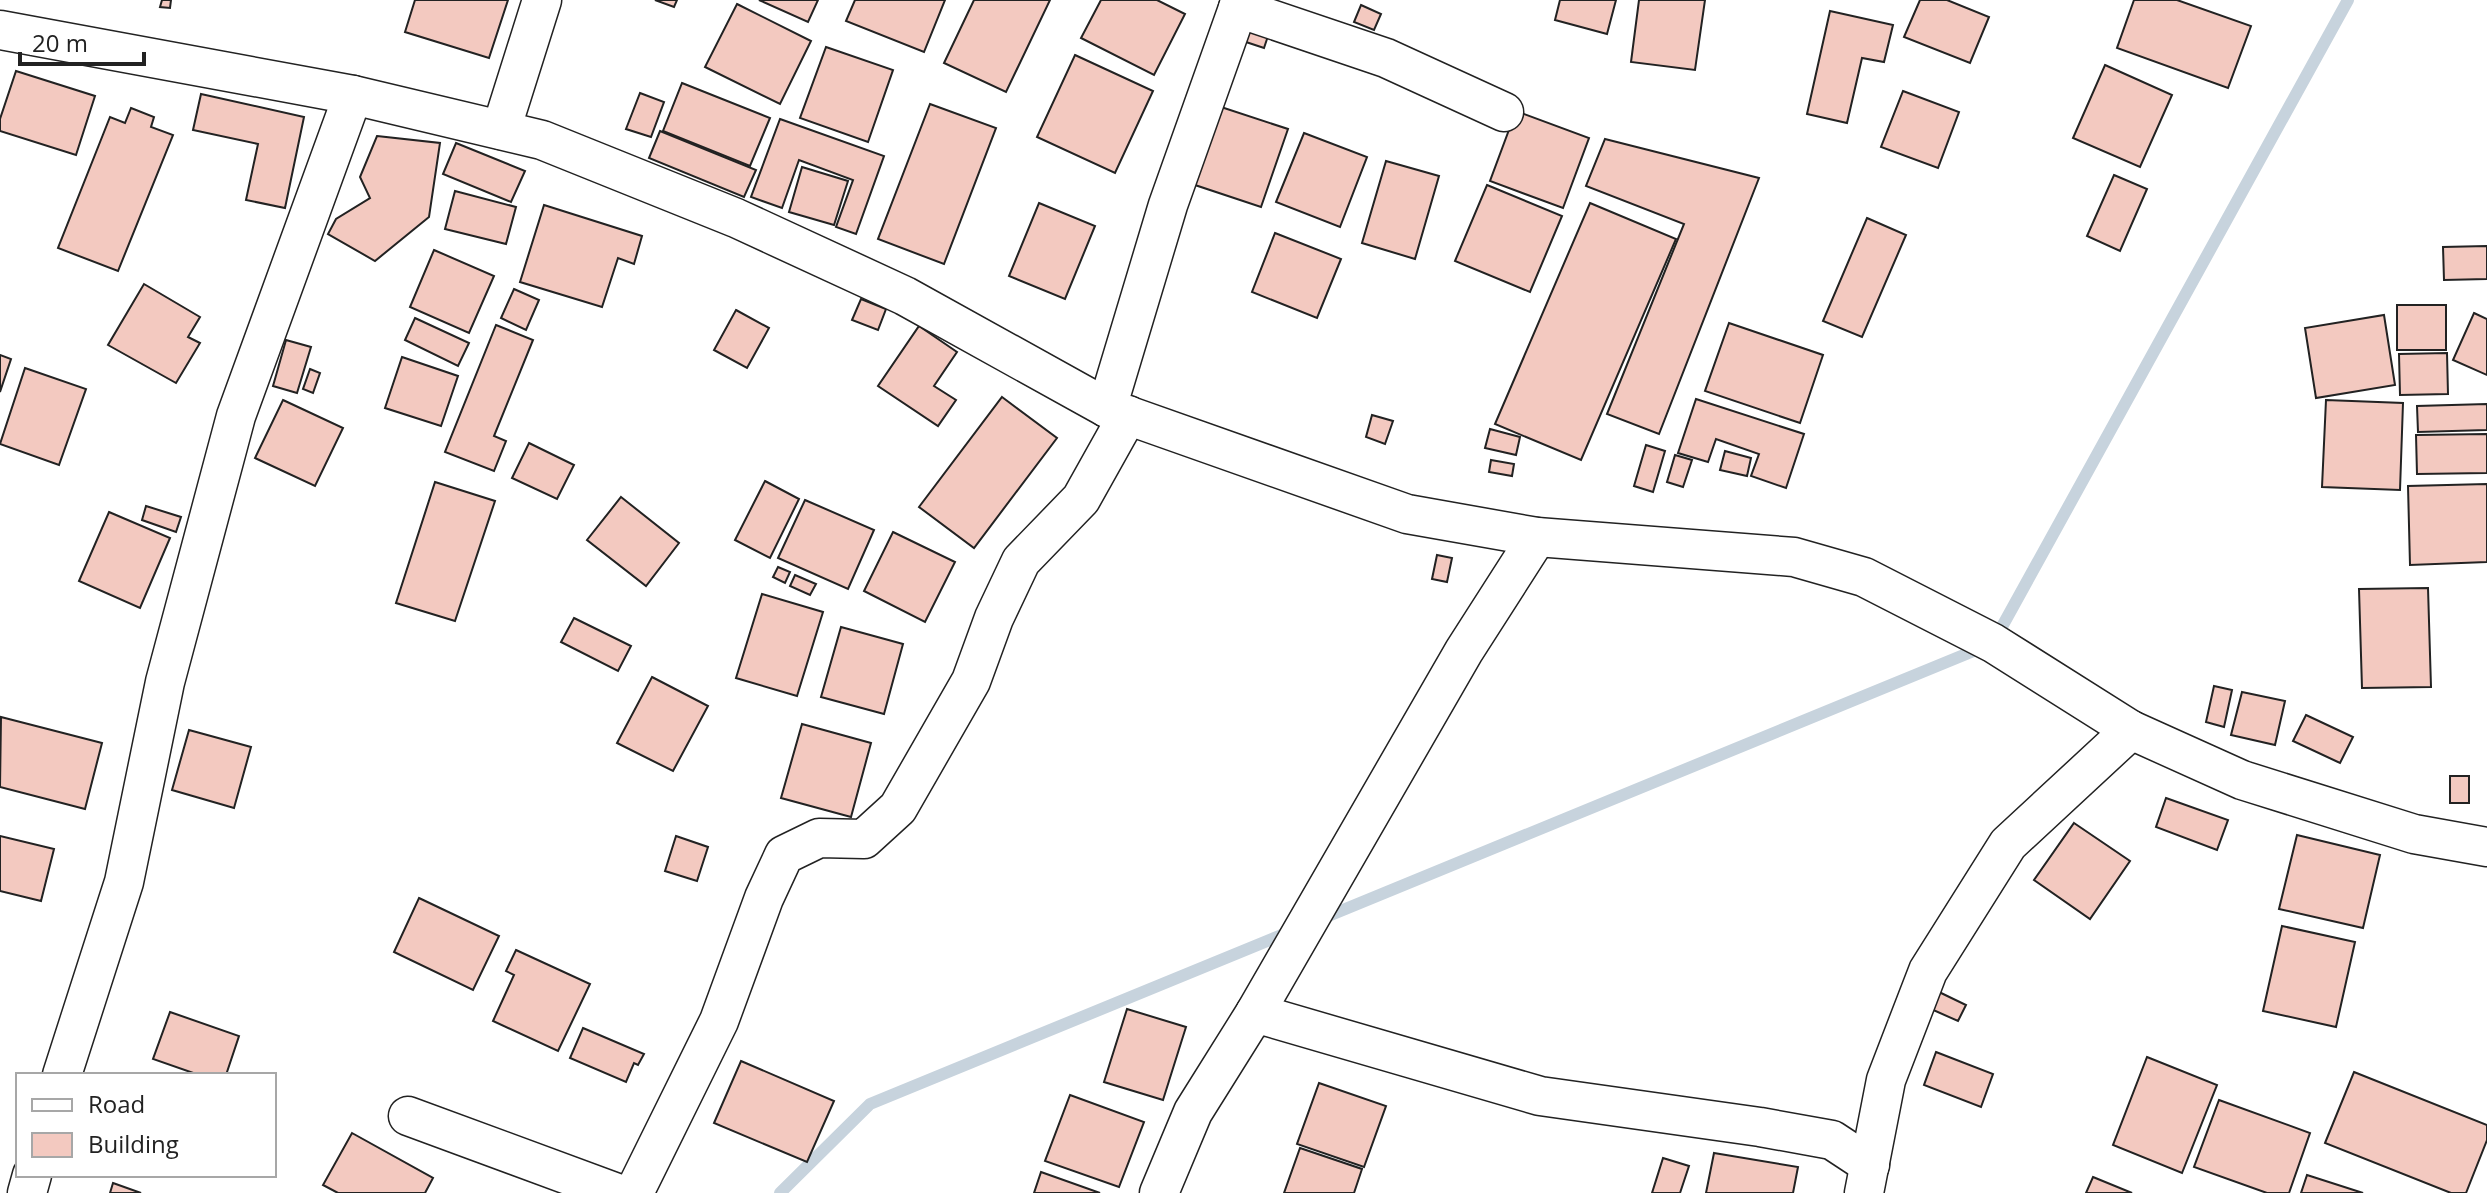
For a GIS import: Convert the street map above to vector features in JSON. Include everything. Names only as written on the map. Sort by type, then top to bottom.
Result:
[{"type":"street","points":[[501,130],[542,0]]},
{"type":"street","points":[[634,1193],[719,1021],[764,898],[784,855],[819,838],[864,839],[898,808],[971,681],[994,618],[1021,561],[1081,499],[1118,411],[1168,205],[1243,2],[1386,58],[1504,112]]},
{"type":"street","points":[[0,30],[353,95],[542,140],[750,224],[905,296],[1118,411],[1407,514],[1537,537],[1794,557],[1864,577],[1993,643],[2131,730],[2242,780],[2414,834],[2487,847]]},
{"type":"street","points":[[63,1073],[124,882],[165,682],[236,416],[353,95]]},
{"type":"street","points":[[1159,1193],[1193,1112],[1255,1013],[1464,651],[1537,537]]},
{"type":"street","points":[[1867,1179],[1886,1080],[1928,971],[2008,844],[2131,730]]},
{"type":"street","points":[[1255,1013],[1540,1096],[1832,1140],[1867,1179]]},
{"type":"street","points":[[408,1116],[617,1193]]},
{"type":"building","points":[[162,0],[171,0],[170,8],[160,7]]},
{"type":"building","points":[[415,0],[508,0],[489,58],[405,32]]},
{"type":"building","points":[[655,0],[677,0],[674,7]]},
{"type":"building","points":[[759,0],[818,0],[808,22]]},
{"type":"building","points":[[855,0],[945,0],[924,52],[846,21]]},
{"type":"building","points":[[974,0],[1050,0],[1006,92],[944,63]]},
{"type":"building","points":[[1101,0],[1157,0],[1185,14],[1154,75],[1081,38]]},
{"type":"building","points":[[1560,0],[1616,0],[1607,34],[1555,20]]},
{"type":"building","points":[[1639,0],[1705,0],[1695,70],[1631,62]]},
{"type":"building","points":[[1920,0],[1947,0],[1989,17],[1970,63],[1904,37]]},
{"type":"building","points":[[2134,0],[2177,0],[2251,26],[2228,88],[2117,48]]},
{"type":"building","points":[[737,4],[811,41],[780,104],[705,67]]},
{"type":"building","points":[[1361,5],[1381,14],[1374,30],[1354,22]]},
{"type":"building","points":[[1830,11],[1893,25],[1884,62],[1862,58],[1847,123],[1807,114]]},
{"type":"building","points":[[1246,23],[1270,30],[1264,48],[1240,40]]},
{"type":"building","points":[[826,47],[893,70],[868,142],[800,118]]},
{"type":"building","points":[[1075,55],[1153,91],[1115,173],[1037,137]]},
{"type":"building","points":[[2105,65],[2172,95],[2140,167],[2073,138]]},
{"type":"building","points":[[16,71],[95,96],[76,155],[0,131],[0,119]]},
{"type":"building","points":[[682,83],[770,118],[750,166],[663,131]]},
{"type":"building","points":[[1903,91],[1959,112],[1938,168],[1881,147]]},
{"type":"building","points":[[640,93],[664,102],[651,137],[626,129]]},
{"type":"building","points":[[201,94],[304,117],[285,208],[246,200],[258,144],[193,130]]},
{"type":"building","points":[[930,104],[996,128],[944,264],[878,239]]},
{"type":"building","points":[[1218,106],[1288,129],[1261,207],[1192,184]]},
{"type":"building","points":[[131,108],[154,117],[151,127],[173,135],[118,271],[58,248],[110,117],[125,123]]},
{"type":"building","points":[[1516,111],[1589,138],[1563,208],[1490,181]]},
{"type":"building","points":[[780,119],[884,156],[856,234],[836,227],[853,180],[799,160],[782,208],[751,197]]},
{"type":"building","points":[[660,131],[756,170],[744,197],[649,158]]},
{"type":"building","points":[[1304,133],[1367,157],[1340,227],[1276,202]]},
{"type":"building","points":[[377,136],[440,143],[429,217],[375,261],[328,234],[336,219],[370,198],[360,177]]},
{"type":"building","points":[[1605,139],[1759,178],[1659,434],[1607,414],[1684,224],[1586,186]]},
{"type":"building","points":[[456,143],[525,171],[511,202],[443,174]]},
{"type":"building","points":[[1386,161],[1439,176],[1415,259],[1362,243]]},
{"type":"building","points":[[802,167],[848,181],[834,225],[789,212]]},
{"type":"building","points":[[2114,175],[2147,189],[2120,251],[2087,236]]},
{"type":"building","points":[[1487,185],[1562,216],[1530,292],[1455,261]]},
{"type":"building","points":[[455,191],[516,207],[506,244],[445,229]]},
{"type":"building","points":[[1039,203],[1095,226],[1065,299],[1009,276]]},
{"type":"building","points":[[1590,203],[1676,239],[1581,460],[1495,424]]},
{"type":"building","points":[[544,205],[642,236],[634,264],[618,258],[602,307],[520,282]]},
{"type":"building","points":[[1867,218],[1906,235],[1862,337],[1823,321]]},
{"type":"building","points":[[1275,233],[1341,259],[1317,318],[1252,292]]},
{"type":"building","points":[[2487,246],[2487,279],[2444,280],[2443,247]]},
{"type":"building","points":[[434,250],[494,276],[469,333],[410,307]]},
{"type":"building","points":[[144,284],[200,317],[188,337],[200,343],[176,383],[108,345]]},
{"type":"building","points":[[514,289],[539,300],[526,330],[501,318]]},
{"type":"building","points":[[861,299],[886,309],[878,330],[852,320]]},
{"type":"building","points":[[2397,305],[2446,305],[2446,350],[2397,350]]},
{"type":"building","points":[[736,310],[769,328],[747,368],[714,350]]},
{"type":"building","points":[[2474,313],[2487,319],[2487,375],[2453,360]]},
{"type":"building","points":[[2384,315],[2395,385],[2316,398],[2305,328]]},
{"type":"building","points":[[415,318],[469,343],[458,366],[405,340]]},
{"type":"building","points":[[1729,323],[1823,355],[1800,423],[1705,391]]},
{"type":"building","points":[[496,325],[533,340],[494,436],[506,441],[494,471],[445,452]]},
{"type":"building","points":[[919,326],[957,352],[934,386],[956,400],[938,426],[878,386]]},
{"type":"building","points":[[286,340],[311,347],[297,393],[273,386]]},
{"type":"building","points":[[2447,353],[2448,394],[2400,395],[2399,354]]},
{"type":"building","points":[[0,355],[11,359],[0,392]]},
{"type":"building","points":[[402,357],[458,376],[441,426],[385,408]]},
{"type":"building","points":[[25,368],[86,389],[59,465],[0,444]]},
{"type":"building","points":[[310,369],[320,373],[313,393],[303,389]]},
{"type":"building","points":[[1002,397],[1057,438],[974,548],[919,507]]},
{"type":"building","points":[[1696,399],[1804,434],[1786,488],[1751,476],[1759,454],[1716,439],[1708,462],[1678,453]]},
{"type":"building","points":[[283,400],[343,428],[315,486],[255,458]]},
{"type":"building","points":[[2326,400],[2403,403],[2400,490],[2322,487]]},
{"type":"building","points":[[2487,404],[2487,430],[2418,432],[2417,406]]},
{"type":"building","points":[[1372,415],[1393,421],[1385,444],[1366,437]]},
{"type":"building","points":[[1490,429],[1520,437],[1516,455],[1485,448]]},
{"type":"building","points":[[2487,434],[2487,473],[2417,474],[2416,435]]},
{"type":"building","points":[[529,443],[574,465],[557,499],[512,478]]},
{"type":"building","points":[[1646,445],[1665,451],[1653,492],[1634,486]]},
{"type":"building","points":[[1725,451],[1751,458],[1747,476],[1720,470]]},
{"type":"building","points":[[1675,455],[1692,460],[1683,487],[1667,482]]},
{"type":"building","points":[[1491,460],[1514,464],[1512,476],[1489,472]]},
{"type":"building","points":[[765,481],[799,499],[770,558],[735,540]]},
{"type":"building","points":[[435,482],[495,501],[455,621],[396,603]]},
{"type":"building","points":[[2487,484],[2487,562],[2410,565],[2408,486]]},
{"type":"building","points":[[621,497],[679,543],[646,586],[587,540]]},
{"type":"building","points":[[805,500],[874,530],[848,589],[778,558]]},
{"type":"building","points":[[146,506],[181,517],[176,532],[142,520]]},
{"type":"building","points":[[109,512],[170,538],[140,608],[79,581]]},
{"type":"building","points":[[893,532],[955,562],[925,622],[864,591]]},
{"type":"building","points":[[1437,555],[1452,558],[1447,582],[1432,579]]},
{"type":"building","points":[[778,567],[790,572],[785,583],[773,577]]},
{"type":"building","points":[[795,575],[816,584],[810,595],[790,586]]},
{"type":"building","points":[[2428,588],[2431,687],[2362,688],[2359,589]]},
{"type":"building","points":[[762,594],[823,612],[797,696],[736,678]]},
{"type":"building","points":[[574,618],[631,646],[618,671],[561,642]]},
{"type":"building","points":[[841,627],[903,644],[884,714],[821,697]]},
{"type":"building","points":[[652,677],[708,706],[673,771],[617,743]]},
{"type":"building","points":[[2214,686],[2232,690],[2224,727],[2206,722]]},
{"type":"building","points":[[2242,692],[2285,701],[2275,745],[2231,735]]},
{"type":"building","points":[[2306,715],[2353,737],[2340,763],[2293,741]]},
{"type":"building","points":[[1,717],[102,743],[85,809],[0,787]]},
{"type":"building","points":[[802,724],[871,743],[851,817],[781,798]]},
{"type":"building","points":[[189,730],[251,747],[234,808],[172,790]]},
{"type":"building","points":[[2450,776],[2469,776],[2469,803],[2450,803]]},
{"type":"building","points":[[2166,798],[2228,820],[2217,850],[2156,827]]},
{"type":"building","points":[[2074,823],[2130,861],[2090,919],[2034,880]]},
{"type":"building","points":[[2297,835],[2380,855],[2363,928],[2279,909]]},
{"type":"building","points":[[0,836],[54,849],[41,901],[0,891]]},
{"type":"building","points":[[676,836],[708,847],[697,881],[665,871]]},
{"type":"building","points":[[419,898],[499,936],[473,990],[394,952]]},
{"type":"building","points":[[2282,926],[2355,942],[2336,1027],[2263,1011]]},
{"type":"building","points":[[516,950],[590,984],[558,1051],[493,1021],[514,975],[506,971]]},
{"type":"building","points":[[1939,992],[1966,1005],[1958,1021],[1931,1009]]},
{"type":"building","points":[[1127,1009],[1186,1027],[1163,1100],[1104,1082]]},
{"type":"building","points":[[170,1012],[239,1036],[227,1073],[193,1073],[153,1059]]},
{"type":"building","points":[[583,1028],[644,1054],[638,1065],[634,1063],[626,1082],[570,1058]]},
{"type":"building","points":[[1936,1052],[1993,1074],[1981,1107],[1924,1085]]},
{"type":"building","points":[[2147,1057],[2217,1085],[2182,1173],[2113,1145]]},
{"type":"building","points":[[741,1061],[834,1101],[807,1162],[714,1123]]},
{"type":"building","points":[[2354,1072],[2487,1125],[2487,1140],[2466,1193],[2451,1193],[2325,1143]]},
{"type":"building","points":[[1319,1083],[1386,1106],[1364,1167],[1297,1144]]},
{"type":"building","points":[[1070,1095],[1144,1122],[1119,1187],[1045,1161]]},
{"type":"building","points":[[2219,1100],[2310,1133],[2289,1193],[2267,1193],[2194,1167]]},
{"type":"building","points":[[352,1133],[433,1178],[425,1193],[338,1193],[323,1185]]},
{"type":"building","points":[[1300,1148],[1362,1169],[1354,1193],[1284,1193]]},
{"type":"building","points":[[1714,1153],[1798,1167],[1793,1193],[1706,1193]]},
{"type":"building","points":[[1663,1158],[1689,1166],[1680,1193],[1652,1193]]},
{"type":"building","points":[[1041,1172],[1100,1193],[1034,1193]]},
{"type":"building","points":[[2307,1175],[2363,1193],[2301,1193]]},
{"type":"building","points":[[2093,1177],[2132,1193],[2086,1193]]},
{"type":"building","points":[[113,1183],[141,1193],[110,1193]]},
{"type":"waterway","points":[[1321,919],[1993,643],[2348,0]]},
{"type":"waterway","points":[[780,1193],[870,1104],[1289,932]]}]
